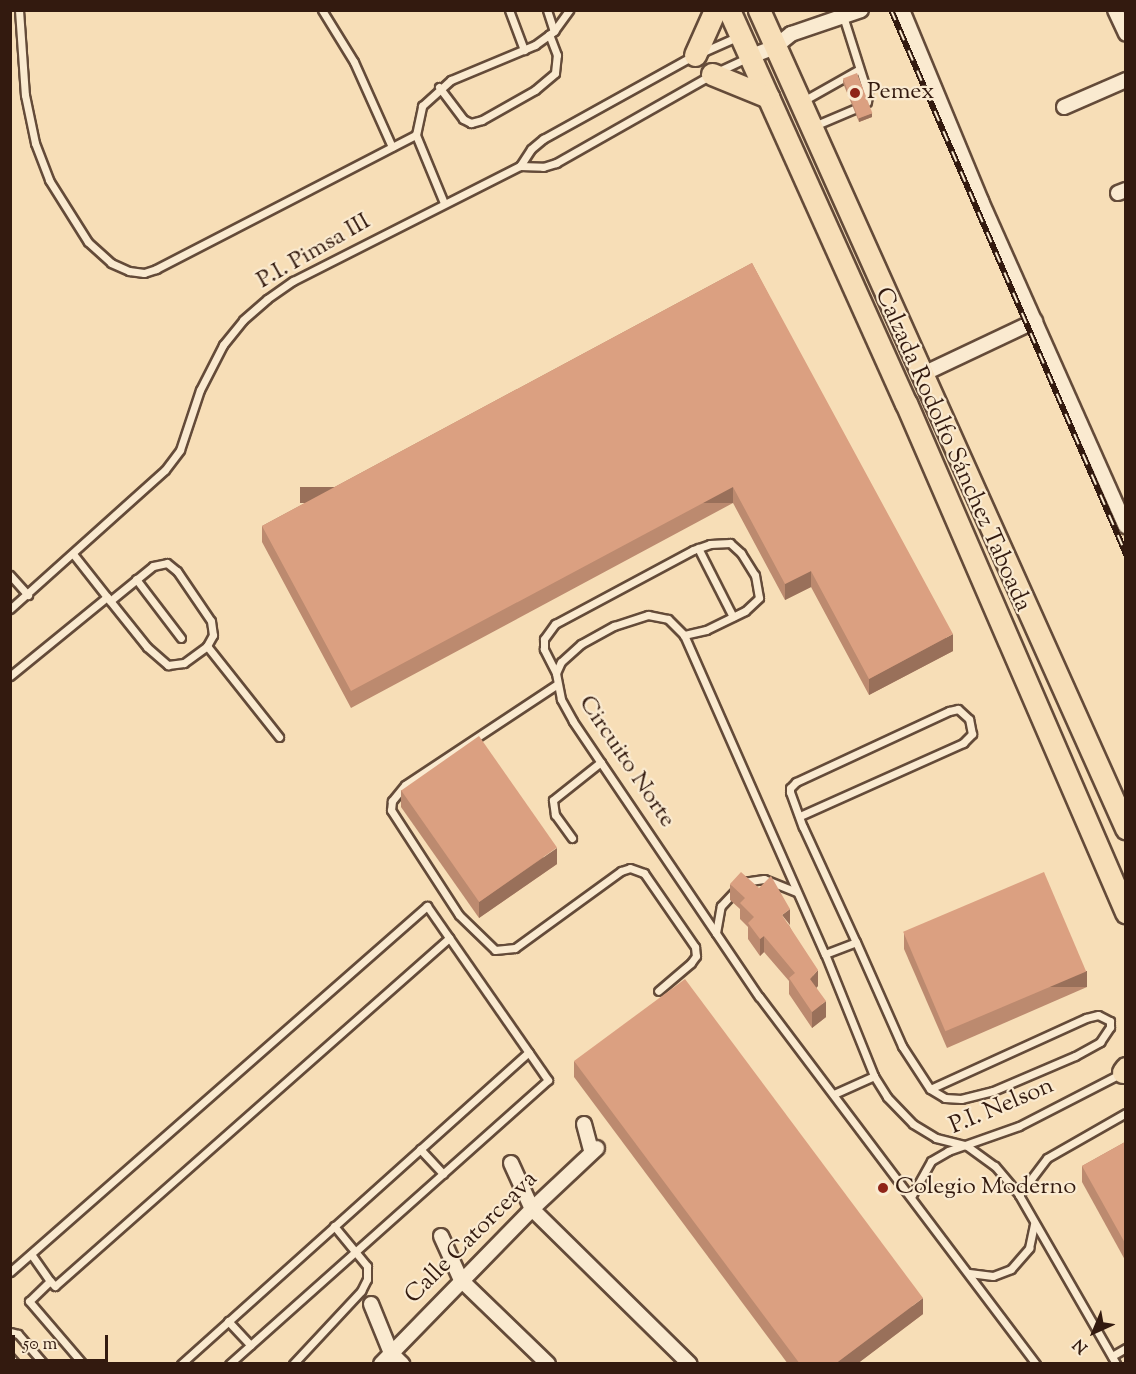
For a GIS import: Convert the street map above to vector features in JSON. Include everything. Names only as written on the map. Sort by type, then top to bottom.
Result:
[{"type":"main road","points":[[695,55],[715,10]]},
{"type":"main road","name":"Calzada Rodolfo Sánchez Taboada","points":[[729,10],[906,403],[1125,912]]},
{"type":"main road","name":"Calzada Rodolfo Sánchez Taboada","points":[[763,19],[783,40],[800,102],[1125,828]]},
{"type":"main road","points":[[712,74],[768,97]]},
{"type":"street","points":[[749,57],[833,16],[861,10]]},
{"type":"street","points":[[902,10],[1125,526]]},
{"type":"street","points":[[1115,10],[1125,34]]},
{"type":"street","points":[[741,36],[763,19]]},
{"type":"street","points":[[1064,107],[1125,80]]},
{"type":"street","points":[[923,374],[1035,321]]},
{"type":"street","name":"Calle Catorceava","points":[[381,1364],[461,1280],[594,1150],[584,1124]]},
{"type":"street","points":[[511,1163],[532,1209],[690,1364]]},
{"type":"street","points":[[441,1236],[461,1280],[548,1364]]},
{"type":"street","points":[[371,1304],[391,1353],[402,1364]]},
{"type":"lane","points":[[20,10],[25,95],[35,143],[49,180],[88,242],[111,263],[129,271],[144,273],[156,269],[416,135]]},
{"type":"lane","points":[[322,10],[354,62],[392,147]]},
{"type":"lane","points":[[509,10],[524,50]]},
{"type":"lane","points":[[439,87],[464,119],[471,123],[482,120],[535,90],[555,73],[557,54],[547,10]]},
{"type":"lane","points":[[444,203],[416,135],[422,106],[439,87],[524,50],[552,32],[569,10]]},
{"type":"lane","points":[[833,16],[858,70],[867,102]]},
{"type":"lane","name":"P.I. Pimsa III","points":[[520,166],[531,149],[543,139],[695,55],[741,36]]},
{"type":"lane","name":"P.I. Pimsa III","points":[[10,609],[140,496],[175,457],[208,373],[243,320],[293,281],[520,166],[552,165],[712,74],[749,57]]},
{"type":"lane","points":[[800,102],[858,70]]},
{"type":"lane","points":[[812,127],[854,109]]},
{"type":"lane","points":[[556,673],[544,649],[544,639],[555,624],[698,548],[730,543],[741,553],[755,575],[759,598],[733,617],[706,630],[684,635]]},
{"type":"lane","points":[[698,548],[733,617]]},
{"type":"lane","points":[[10,676],[108,599],[158,563],[171,566],[211,621],[213,635],[207,646],[184,663],[168,664],[147,647],[108,599],[74,555]]},
{"type":"lane","points":[[10,575],[28,595]]},
{"type":"lane","points":[[136,579],[180,638]]},
{"type":"lane","points":[[556,673],[561,662],[581,644],[614,626],[648,615],[668,619],[684,635],[825,954],[874,1076],[887,1097],[913,1124],[936,1138],[967,1146],[995,1166],[1019,1195],[1116,1364]]},
{"type":"lane","points":[[207,646],[279,736]]},
{"type":"lane","name":"Circuito Norte","points":[[556,673],[556,685],[573,721],[716,934],[1036,1364]]},
{"type":"lane","points":[[556,685],[405,785],[392,801],[391,810],[459,915],[495,950],[515,948],[621,872],[630,868],[644,873],[695,947],[691,963],[658,991]]},
{"type":"lane","points":[[800,816],[963,743],[972,734],[969,720],[958,709],[949,711],[796,782],[790,792],[800,816],[902,1046],[930,1089],[945,1098],[961,1099],[993,1091],[1092,1047],[1106,1035],[1110,1021],[1098,1015],[1086,1018],[930,1089]]},
{"type":"lane","points":[[572,838],[555,815],[553,800],[600,762]]},
{"type":"lane","points":[[716,934],[721,906],[743,882],[764,879],[796,892]]},
{"type":"lane","points":[[10,1272],[426,906],[549,1080],[229,1364]]},
{"type":"lane","points":[[31,1254],[55,1286],[449,938]]},
{"type":"lane","points":[[825,954],[856,942]]},
{"type":"lane","points":[[181,1364],[529,1052]]},
{"type":"lane","name":"P.I. Nelson","points":[[911,1197],[931,1161],[1019,1126],[1125,1070]]},
{"type":"lane","points":[[834,1094],[874,1076]]},
{"type":"lane","points":[[1019,1195],[1047,1158],[1125,1113]]},
{"type":"lane","points":[[420,1149],[443,1174]]},
{"type":"lane","points":[[969,1273],[993,1276],[1011,1269],[1029,1248],[1034,1224]]},
{"type":"lane","points":[[293,1364],[361,1291],[367,1279],[367,1266],[334,1226]]},
{"type":"lane","points":[[51,1281],[29,1301],[84,1364]]},
{"type":"lane","points":[[228,1321],[250,1345]]},
{"type":"lane","points":[[10,1332],[18,1334],[44,1364]]},
{"type":"lane","points":[[1112,1356],[1125,1348]]},
{"type":"lane","points":[[10,1357],[16,1364]]},
{"type":"building","name":"Pemex","points":[[857,73],[872,113],[858,119],[843,78]]},
{"type":"building","points":[[752,263],[953,634],[869,679],[811,571],[785,584],[733,487],[351,691],[262,526]]},
{"type":"building","points":[[479,736],[557,847],[479,902],[401,790]]},
{"type":"building","points":[[741,872],[759,888],[771,876],[790,909],[782,915],[818,970],[810,979],[826,1001],[812,1012],[789,978],[795,973],[764,936],[760,939],[748,923],[754,917],[740,903],[745,898],[730,884]]},
{"type":"building","points":[[1044,872],[1086,971],[945,1031],[903,932]]},
{"type":"building","points":[[685,979],[923,1298],[835,1364],[800,1364],[574,1061]]},
{"type":"building","points":[[1125,1142],[1125,1243],[1082,1166]]},
{"type":"railway","points":[[891,10],[1126,554]]},
{"type":"place","name":"Pemex","points":[[855,93]]},
{"type":"place","name":"Colegio Moderno","points":[[883,1188]]}]
